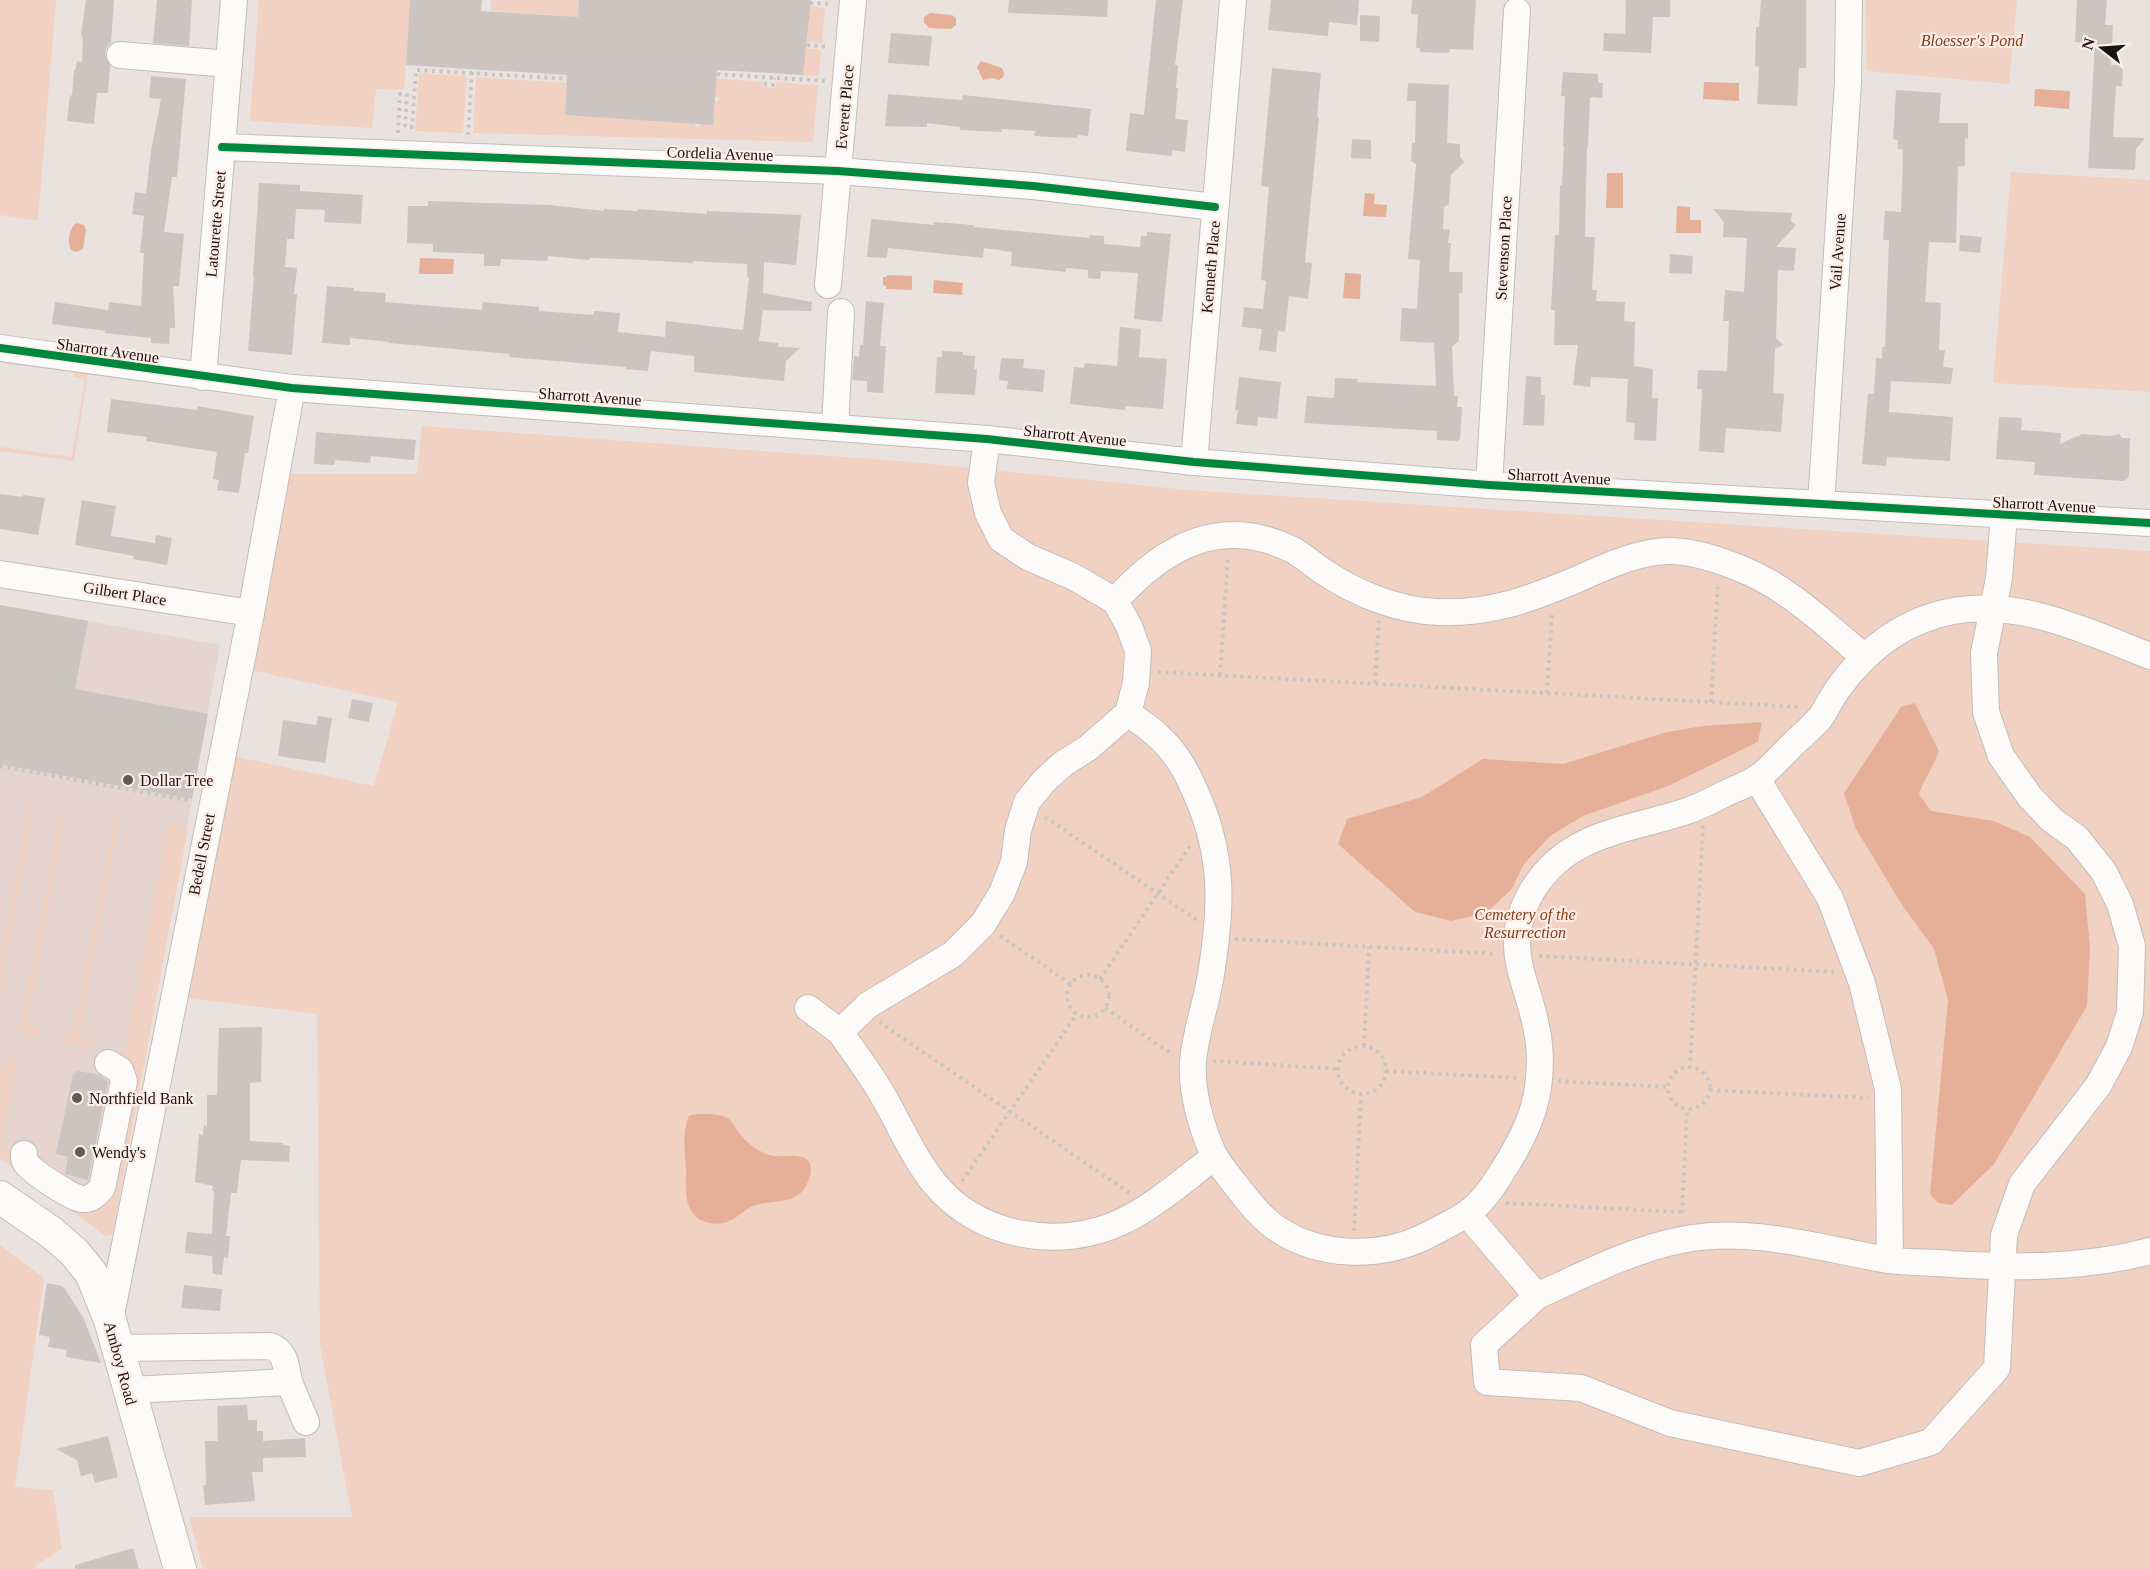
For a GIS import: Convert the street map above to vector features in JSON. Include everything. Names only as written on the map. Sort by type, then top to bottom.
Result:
[{"type":"main road","name":"Amboy Road","points":[[0,1197],[52,1233],[74,1252],[91,1273],[114,1334],[180,1569]]},
{"type":"street","name":"Latourette Street","points":[[203,377],[234,0]]},
{"type":"street","name":"Kenneth Place","points":[[1194,462],[1233,0]]},
{"type":"street","name":"Vail Avenue","points":[[1821,504],[1848,81],[1849,0]]},
{"type":"street","name":"Everett Place","points":[[828,285],[838,171],[842,2]]},
{"type":"street","name":"Stevenson Place","points":[[1489,485],[1517,11]]},
{"type":"street","points":[[120,55],[229,63]]},
{"type":"street","name":"Cordelia Avenue","points":[[222,147],[838,171],[1034,186],[1215,207]]},
{"type":"street","points":[[835,427],[841,312]]},
{"type":"street","name":"Sharrott Avenue","points":[[0,348],[292,388],[835,427],[987,440],[1194,462],[1489,485],[2150,523]]},
{"type":"street","name":"Bedell Street","points":[[114,1334],[292,388]]},
{"type":"street","points":[[840,1032],[868,1005],[953,954],[983,924],[1002,893],[1014,862],[1018,830],[1027,802],[1044,781],[1064,763],[1088,748],[1128,713],[1136,683],[1138,651],[1129,626],[1115,601],[1074,577],[1028,557],[1001,539],[988,513],[981,483],[987,440]]},
{"type":"street","points":[[2004,515],[1999,578],[1984,653],[1986,712],[2001,756],[2030,797],[2052,820],[2077,838],[2104,872],[2120,904],[2132,946],[2130,1012],[2119,1047],[2098,1086],[2022,1184],[2004,1235],[2004,1267],[1997,1368],[1931,1442],[1859,1463],[1670,1423],[1581,1388],[1487,1382],[1484,1346],[1537,1296],[1600,1267],[1681,1240],[1735,1235],[1788,1240],[1890,1260],[2004,1267],[2090,1264],[2150,1251]]},
{"type":"street","points":[[1115,601],[1135,579],[1160,558],[1181,547],[1213,536],[1245,536],[1271,541],[1292,550],[1323,572],[1374,598],[1406,608],[1437,612],[1477,612],[1512,605],[1611,565],[1643,555],[1673,551],[1715,560],[1750,573],[1787,593],[1864,657]]},
{"type":"street","name":"Gilbert Place","points":[[0,574],[250,613]]},
{"type":"street","points":[[1128,713],[1161,738],[1185,769],[1208,818],[1219,873],[1218,933],[1192,1066],[1198,1105],[1214,1157],[1249,1202],[1277,1229],[1310,1245],[1350,1252],[1389,1250],[1412,1242],[1467,1214],[1495,1183],[1530,1123],[1536,1099],[1539,1044],[1516,955],[1515,938],[1533,889],[1552,864],[1577,845],[1689,811],[1757,779],[1820,718],[1839,687],[1864,657],[1891,635],[1922,620],[1953,611],[1993,608],[2060,621],[2150,656]]},
{"type":"street","points":[[1757,779],[1830,898],[1862,983],[1888,1089],[1890,1260]]},
{"type":"street","points":[[808,1008],[840,1032],[879,1089],[916,1158],[935,1185],[959,1207],[981,1221],[1018,1234],[1054,1237],[1087,1235],[1121,1222],[1153,1203],[1214,1157]]},
{"type":"street","points":[[24,1154],[25,1161],[31,1168],[74,1196],[84,1199],[95,1195],[102,1188],[124,1081],[120,1070],[108,1063]]},
{"type":"street","points":[[1467,1214],[1537,1296]]},
{"type":"street","points":[[114,1334],[277,1348],[283,1354],[289,1382],[306,1422]]},
{"type":"street","points":[[129,1390],[289,1382]]},
{"type":"path","points":[[810,3],[842,2]]},
{"type":"path","points":[[807,45],[828,46]]},
{"type":"path","points":[[588,80],[589,66],[825,81]]},
{"type":"path","points":[[398,134],[400,94],[407,94],[405,126],[412,127],[416,70],[472,71],[571,79]]},
{"type":"path","points":[[468,136],[472,71]]},
{"type":"path","points":[[764,84],[773,85],[774,78]]},
{"type":"path","points":[[1220,675],[1228,547]]},
{"type":"path","points":[[1711,702],[1718,574]]},
{"type":"path","points":[[1547,693],[1552,602]]},
{"type":"path","points":[[1375,684],[1380,612]]},
{"type":"path","points":[[1148,671],[1810,708]]},
{"type":"path","points":[[0,766],[196,802]]},
{"type":"path","points":[[1036,811],[1199,922]]},
{"type":"path","points":[[1690,1068],[1704,816]]},
{"type":"path","points":[[1100,980],[1194,841]]},
{"type":"path","points":[[992,931],[1071,984]]},
{"type":"path","points":[[1228,939],[1504,954]]},
{"type":"path","points":[[1364,1046],[1369,946]]},
{"type":"path","points":[[1528,955],[1847,973]]},
{"type":"path","points":[[1082,976],[1100,980],[1107,986],[1109,993],[1109,1000],[1105,1008],[1097,1016],[1077,1014],[1069,1004],[1071,984],[1082,976]]},
{"type":"path","points":[[1105,1008],[1180,1060]]},
{"type":"path","points":[[956,1190],[1077,1014]]},
{"type":"path","points":[[872,1018],[1139,1200]]},
{"type":"path","points":[[1364,1046],[1373,1048],[1379,1053],[1384,1059],[1386,1071],[1383,1082],[1378,1088],[1361,1094],[1348,1090],[1343,1084],[1339,1069],[1344,1055],[1350,1049],[1364,1046]]},
{"type":"path","points":[[1203,1061],[1339,1069]]},
{"type":"path","points":[[1690,1068],[1700,1070],[1705,1075],[1709,1081],[1710,1090],[1706,1101],[1701,1106],[1688,1109],[1676,1105],[1671,1100],[1668,1087],[1673,1074],[1690,1068]]},
{"type":"path","points":[[1386,1071],[1526,1079]]},
{"type":"path","points":[[1549,1080],[1668,1087]]},
{"type":"path","points":[[1710,1090],[1875,1098]]},
{"type":"path","points":[[1353,1242],[1361,1094]]},
{"type":"path","points":[[1682,1221],[1688,1109]]},
{"type":"path","points":[[1495,1202],[1682,1212]]},
{"type":"shaded area","points":[[930,13],[952,15],[956,18],[956,25],[951,29],[929,28],[924,23],[924,17]]},
{"type":"shaded area","points":[[981,61],[1002,68],[1003,77],[999,80],[992,78],[983,80],[977,67]]},
{"type":"shaded area","points":[[1704,82],[1739,83],[1739,101],[1703,99]]},
{"type":"shaded area","points":[[2035,89],[2070,91],[2069,109],[2034,106]]},
{"type":"shaded area","points":[[1607,173],[1623,173],[1623,208],[1606,208]]},
{"type":"shaded area","points":[[1365,193],[1375,194],[1374,204],[1387,205],[1386,217],[1363,216]]},
{"type":"shaded area","points":[[1677,206],[1690,207],[1690,220],[1701,220],[1701,233],[1676,233]]},
{"type":"shaded area","points":[[77,223],[84,225],[86,230],[83,249],[76,252],[71,250],[69,239],[72,228]]},
{"type":"shaded area","points":[[420,258],[454,259],[453,274],[419,274]]},
{"type":"shaded area","points":[[1345,273],[1361,274],[1360,299],[1343,298]]},
{"type":"shaded area","points":[[887,275],[912,276],[912,290],[886,289],[883,285],[883,277]]},
{"type":"shaded area","points":[[934,280],[963,283],[962,295],[933,293]]},
{"type":"shaded area","points":[[0,605],[220,645],[113,1231],[108,1236],[0,1158]]},
{"type":"shaded area","points":[[1915,703],[1939,751],[1919,794],[1931,811],[1994,821],[2030,837],[2085,894],[2090,948],[2087,1006],[1994,1164],[1952,1205],[1938,1203],[1930,1194],[1948,1000],[1934,949],[1902,905],[1856,829],[1844,793],[1901,707]]},
{"type":"shaded area","points":[[1762,722],[1758,742],[1668,786],[1583,816],[1550,836],[1524,864],[1511,890],[1486,913],[1451,921],[1415,912],[1338,844],[1347,819],[1422,797],[1483,759],[1563,764],[1667,732],[1703,726]]},
{"type":"shaded area","points":[[718,1115],[729,1119],[746,1141],[765,1153],[806,1159],[811,1170],[809,1179],[799,1195],[759,1204],[720,1224],[709,1223],[695,1216],[688,1205],[684,1143],[689,1116]]},
{"type":"green space","points":[[0,0],[56,0],[38,221],[0,215]]},
{"type":"green space","points":[[259,0],[410,0],[404,90],[376,89],[372,128],[250,121]]},
{"type":"green space","points":[[491,0],[579,0],[578,17],[491,11]]},
{"type":"green space","name":"Bloesser's Pond","points":[[1865,0],[2017,0],[2009,84],[1867,71]]},
{"type":"green space","points":[[810,6],[825,8],[822,43],[807,42]]},
{"type":"green space","points":[[804,48],[821,50],[819,76],[803,75]]},
{"type":"green space","points":[[419,73],[467,76],[463,133],[415,131]]},
{"type":"green space","points":[[476,77],[567,83],[565,115],[695,123],[695,127],[699,128],[700,124],[713,124],[714,101],[719,101],[719,97],[715,97],[712,78],[764,82],[764,87],[775,88],[777,82],[818,85],[813,142],[473,133]]},
{"type":"green space","points":[[2011,172],[2150,180],[2150,392],[1993,383]]},
{"type":"green space","points":[[74,372],[88,374],[74,461],[0,451],[0,447],[72,457],[85,380],[73,377]]},
{"type":"green space","name":"Cemetery of the Resurrection","points":[[422,426],[912,462],[1187,490],[2150,551],[2150,1569],[203,1569],[189,1517],[352,1517],[320,1346],[317,1014],[186,998],[233,756],[374,786],[398,702],[250,670],[288,474],[417,474]]},
{"type":"green space","points":[[30,804],[34,805],[34,808],[0,993],[0,959]]},
{"type":"green space","points":[[62,810],[66,812],[27,1024],[39,1029],[38,1034],[34,1036],[22,1034],[20,1028]]},
{"type":"green space","points":[[114,820],[119,822],[79,1035],[92,1039],[92,1046],[79,1046],[69,1044],[59,1037],[63,1033],[73,1034]]},
{"type":"green space","points":[[168,825],[188,829],[113,1231],[111,1235],[106,1236],[0,1158],[0,1074],[11,1057],[18,1055],[1,1146],[14,1148],[85,1207],[124,1058]]},
{"type":"green space","points":[[0,1245],[44,1278],[15,1487],[53,1490],[62,1549],[36,1565],[36,1569],[0,1569]]},
{"type":"building","points":[[86,0],[114,0],[111,43],[105,54],[110,65],[108,93],[97,93],[94,124],[67,121],[74,71],[77,61],[82,62],[83,38],[81,35]]},
{"type":"building","points":[[157,0],[192,0],[189,46],[153,43]]},
{"type":"building","points":[[410,0],[482,0],[481,11],[578,17],[579,0],[811,0],[803,75],[717,70],[713,125],[565,115],[567,75],[406,65]]},
{"type":"building","points":[[1009,0],[1108,0],[1107,17],[1008,13]]},
{"type":"building","points":[[1156,0],[1183,0],[1175,65],[1178,65],[1176,88],[1178,88],[1175,119],[1188,120],[1185,152],[1172,150],[1172,156],[1126,151],[1130,113],[1144,115]]},
{"type":"building","points":[[1271,0],[1359,0],[1357,25],[1329,22],[1328,36],[1268,30]]},
{"type":"building","points":[[1412,0],[1476,0],[1473,50],[1450,49],[1449,53],[1420,52],[1420,48],[1416,48],[1418,14],[1411,14]]},
{"type":"building","points":[[1626,0],[1670,0],[1670,17],[1653,17],[1651,53],[1603,51],[1604,33],[1625,34]]},
{"type":"building","points":[[1761,0],[1806,0],[1806,68],[1799,68],[1797,106],[1757,104],[1759,67],[1755,66],[1756,27],[1759,27]]},
{"type":"building","points":[[2077,0],[2107,0],[2105,25],[2113,25],[2111,65],[2123,65],[2122,86],[2116,86],[2113,137],[2145,138],[2136,149],[2135,170],[2088,168],[2095,43],[2075,42]]},
{"type":"building","points":[[1360,15],[1380,16],[1379,42],[1360,41]]},
{"type":"building","points":[[891,33],[932,36],[929,66],[888,63]]},
{"type":"building","points":[[1272,68],[1321,73],[1305,262],[1312,263],[1308,299],[1289,296],[1285,332],[1278,331],[1276,352],[1259,350],[1262,329],[1242,327],[1244,307],[1263,309],[1266,281],[1261,280],[1269,187],[1261,186]]},
{"type":"building","points":[[1563,72],[1598,74],[1598,83],[1603,83],[1602,98],[1590,97],[1587,147],[1585,237],[1595,237],[1592,290],[1597,290],[1596,301],[1625,302],[1624,321],[1635,322],[1634,366],[1653,369],[1652,398],[1658,398],[1656,441],[1634,440],[1635,423],[1626,422],[1628,379],[1591,377],[1590,387],[1573,385],[1578,345],[1554,345],[1555,310],[1551,310],[1555,235],[1559,235],[1560,185],[1562,185],[1564,146],[1565,96],[1561,96]]},
{"type":"building","points":[[151,76],[186,79],[177,177],[172,177],[164,232],[184,234],[179,286],[173,286],[175,328],[170,328],[169,344],[151,343],[151,338],[52,324],[55,302],[108,310],[109,302],[141,306],[144,253],[140,253],[144,216],[132,214],[135,192],[146,194],[161,99],[149,98]]},
{"type":"building","points":[[1408,83],[1449,85],[1447,143],[1460,144],[1460,157],[1464,162],[1451,175],[1449,204],[1444,207],[1443,229],[1450,230],[1449,272],[1463,272],[1462,293],[1459,293],[1459,341],[1452,346],[1454,396],[1458,396],[1457,407],[1462,407],[1460,439],[1457,441],[1437,440],[1437,431],[1304,423],[1307,396],[1334,398],[1335,378],[1358,379],[1357,382],[1436,386],[1434,343],[1400,341],[1402,308],[1417,309],[1420,260],[1408,259],[1416,164],[1411,161],[1412,143],[1415,143],[1416,101],[1407,101]]},
{"type":"building","points":[[1896,90],[1941,93],[1939,123],[1968,123],[1968,139],[1965,138],[1965,166],[1958,166],[1956,243],[1929,242],[1925,302],[1941,303],[1939,350],[1945,350],[1943,367],[1953,368],[1951,384],[1891,381],[1889,412],[1953,417],[1950,461],[1887,457],[1886,466],[1862,464],[1868,394],[1874,394],[1876,358],[1882,358],[1882,347],[1885,347],[1889,240],[1883,240],[1885,211],[1901,212],[1903,155],[1902,149],[1898,149],[1898,140],[1893,139]]},
{"type":"building","points":[[888,94],[962,100],[963,95],[1091,109],[1088,136],[1078,135],[1077,138],[1034,136],[1035,131],[960,130],[960,127],[927,123],[927,127],[885,126]]},
{"type":"building","points":[[1352,139],[1371,140],[1371,159],[1351,158]]},
{"type":"building","points":[[259,183],[300,185],[300,191],[363,195],[361,224],[324,222],[325,210],[296,209],[294,239],[287,239],[285,267],[297,268],[292,355],[248,351]]},
{"type":"building","points":[[428,201],[549,205],[604,211],[604,209],[638,211],[638,209],[707,214],[707,211],[801,215],[796,265],[764,262],[763,293],[812,302],[811,311],[763,310],[759,341],[779,343],[778,347],[800,348],[786,361],[784,381],[694,372],[694,356],[651,351],[648,371],[350,338],[350,345],[322,343],[327,286],[386,293],[385,302],[482,310],[483,302],[539,307],[539,311],[594,315],[594,311],[620,313],[618,332],[665,337],[666,321],[743,330],[749,277],[747,277],[747,264],[590,258],[589,260],[548,256],[547,261],[501,259],[500,266],[484,266],[484,254],[433,252],[433,244],[407,243],[408,206],[428,206]]},
{"type":"building","points":[[1713,209],[1792,213],[1791,221],[1796,225],[1776,247],[1796,248],[1794,271],[1778,270],[1776,338],[1783,345],[1775,349],[1773,393],[1784,394],[1781,432],[1726,428],[1724,453],[1699,451],[1702,389],[1697,389],[1698,370],[1727,371],[1729,321],[1723,321],[1725,290],[1744,292],[1747,238],[1723,237],[1724,222]]},
{"type":"building","points":[[871,219],[934,225],[934,222],[974,225],[974,227],[1090,238],[1090,235],[1104,236],[1104,244],[1140,247],[1141,236],[1147,236],[1147,232],[1171,234],[1162,322],[1134,319],[1138,273],[1101,271],[1100,279],[1088,278],[1088,270],[1066,268],[1066,272],[1011,266],[1012,252],[984,248],[983,258],[888,248],[887,258],[867,257]]},
{"type":"building","points":[[1960,235],[1982,237],[1980,253],[1959,251]]},
{"type":"building","points":[[1670,254],[1693,256],[1692,274],[1669,273]]},
{"type":"building","points":[[866,301],[884,303],[880,346],[886,346],[883,393],[867,392],[867,381],[852,380],[854,356],[859,357],[860,345],[863,345]]},
{"type":"building","points":[[1120,327],[1141,329],[1139,357],[1167,359],[1163,409],[1125,406],[1125,410],[1070,404],[1074,367],[1084,368],[1085,363],[1117,366]]},
{"type":"building","points":[[942,351],[963,352],[963,355],[975,356],[974,369],[977,369],[975,395],[935,393],[937,357],[942,357]]},
{"type":"building","points":[[1001,358],[1024,359],[1023,368],[1045,370],[1043,392],[1007,389],[1008,381],[999,380]]},
{"type":"building","points":[[1526,376],[1541,377],[1541,395],[1545,395],[1544,426],[1523,425]]},
{"type":"building","points":[[1239,377],[1281,382],[1277,419],[1258,417],[1257,426],[1236,424],[1238,410],[1235,410]]},
{"type":"building","points":[[111,399],[197,410],[197,406],[254,416],[239,493],[217,490],[219,480],[213,479],[217,452],[146,441],[147,437],[107,432]]},
{"type":"building","points":[[1999,417],[2022,418],[2021,430],[2061,433],[2060,444],[2082,434],[2110,436],[2119,434],[2122,438],[2130,438],[2129,476],[2124,481],[2034,475],[2035,462],[1996,459]]},
{"type":"building","points":[[316,432],[416,440],[414,460],[371,456],[370,463],[335,460],[334,465],[314,464]]},
{"type":"building","points":[[0,494],[45,498],[38,535],[0,529]]},
{"type":"building","points":[[82,500],[116,506],[111,536],[155,543],[156,535],[172,538],[167,565],[75,545]]},
{"type":"building","points":[[0,605],[88,621],[75,689],[208,714],[192,799],[0,764]]},
{"type":"building","points":[[352,699],[373,703],[369,722],[348,718]]},
{"type":"building","points":[[318,716],[332,718],[325,763],[278,756],[283,720],[316,725]]},
{"type":"building","points":[[262,1027],[261,1082],[250,1083],[250,1141],[283,1143],[283,1145],[290,1146],[289,1162],[241,1160],[237,1193],[231,1193],[226,1236],[230,1236],[228,1258],[224,1257],[222,1275],[213,1274],[212,1256],[185,1253],[187,1232],[212,1234],[213,1186],[195,1182],[199,1134],[203,1135],[204,1125],[207,1126],[207,1095],[217,1095],[219,1028]]},
{"type":"building","points":[[78,1071],[100,1075],[108,1082],[88,1180],[65,1174],[68,1157],[56,1154],[73,1075]]},
{"type":"building","points":[[47,1283],[62,1286],[65,1289],[83,1317],[101,1363],[66,1357],[67,1350],[48,1347],[50,1337],[39,1335]]},
{"type":"building","points":[[184,1285],[222,1289],[220,1311],[181,1308]]},
{"type":"building","points":[[247,1405],[248,1420],[257,1420],[257,1431],[263,1431],[263,1441],[305,1438],[306,1457],[263,1458],[263,1472],[252,1472],[255,1501],[205,1505],[203,1485],[206,1485],[205,1441],[218,1441],[217,1406]]},
{"type":"building","points":[[108,1436],[118,1477],[95,1483],[92,1473],[81,1476],[77,1460],[56,1449]]},
{"type":"building","points":[[133,1548],[139,1569],[75,1569],[75,1565]]},
{"type":"cycle path","points":[[222,147],[838,171],[1033,186],[1215,207]]},
{"type":"cycle path","points":[[0,348],[292,388],[987,439],[1194,462],[1489,485],[2150,523]]},
{"type":"place","name":"Dollar Tree","points":[[128,780]]},
{"type":"place","name":"Northfield Bank","points":[[77,1098]]},
{"type":"place","name":"Wendy's","points":[[80,1152]]}]
